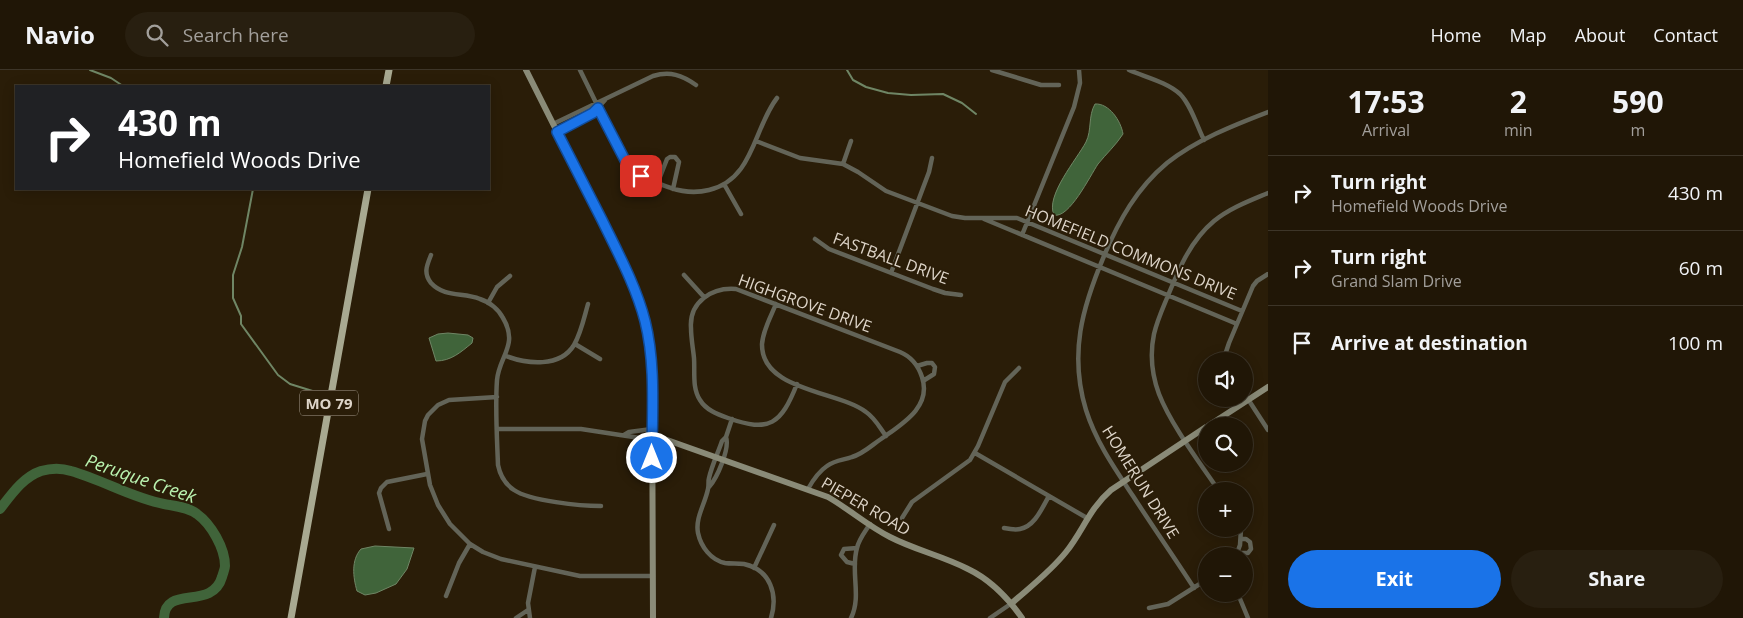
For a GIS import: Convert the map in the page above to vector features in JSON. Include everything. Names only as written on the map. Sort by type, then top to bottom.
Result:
[{"type":"main road","points":[[386,85],[389,70]]},
{"type":"main road","name":"MO 79","points":[[291,618],[368,190]]},
{"type":"street","points":[[526,70],[610,236],[638,296],[645,322],[650,348],[653,434],[653,618]]},
{"type":"street","points":[[580,70],[628,166],[641,176],[673,189],[699,192],[714,189],[724,184],[742,169],[756,141],[766,114],[777,98]]},
{"type":"street","points":[[992,70],[1041,85],[1059,85]]},
{"type":"street","points":[[1022,235],[1077,101],[1080,83],[1079,70]]},
{"type":"street","points":[[1129,70],[1168,86],[1179,93],[1185,100],[1204,140]]},
{"type":"street","points":[[553,124],[595,102],[605,100],[646,79],[663,73],[680,76],[696,85]]},
{"type":"street","points":[[557,132],[593,113],[605,100]]},
{"type":"street","name":"HOMERUN DRIVE","points":[[1194,588],[1105,452],[1092,426],[1082,396],[1079,377],[1078,358],[1082,320],[1086,301],[1105,253],[1125,211],[1144,186],[1168,162],[1186,150],[1204,140],[1268,112]]},
{"type":"street","name":"HOMEFIELD COMMONS DRIVE","points":[[756,141],[800,158],[843,164],[886,192],[958,218],[1018,218],[1027,221],[1242,310]]},
{"type":"street","points":[[843,164],[851,141]]},
{"type":"street","points":[[658,182],[667,159],[676,157],[679,166],[673,189]]},
{"type":"street","points":[[891,273],[918,203],[932,158]]},
{"type":"street","points":[[724,184],[741,214]]},
{"type":"street","points":[[1213,482],[1169,415],[1159,394],[1153,373],[1152,350],[1154,335],[1188,250],[1201,233],[1223,214],[1268,193]]},
{"type":"street","name":"HOMEFIELD COMMONS DRIVE","points":[[980,217],[1237,324]]},
{"type":"street","name":"FASTBALL DRIVE","points":[[815,240],[829,249],[891,273],[945,293],[961,295]]},
{"type":"street","points":[[431,254],[426,266],[426,276],[435,287],[447,293],[479,298],[488,303],[503,317],[506,325],[509,340],[506,356],[498,375],[497,429],[499,470],[505,481],[514,490],[530,497],[581,506],[601,506]]},
{"type":"street","points":[[1226,352],[1253,286],[1268,274]]},
{"type":"street","points":[[684,275],[704,297],[695,308],[690,327],[696,391],[701,402],[711,411],[732,419],[751,425],[766,424],[780,416],[788,406],[797,384]]},
{"type":"street","points":[[488,303],[497,287],[510,276]]},
{"type":"street","name":"HIGHGROVE DRIVE","points":[[704,297],[722,288],[736,288],[907,355],[917,366],[923,381],[923,395],[917,410],[907,420],[858,455],[829,464],[817,474],[808,489]]},
{"type":"street","points":[[506,356],[525,362],[550,362],[565,355],[575,344],[588,304]]},
{"type":"street","points":[[776,304],[764,333],[762,346],[768,364],[776,374],[861,408],[872,417],[886,436]]},
{"type":"street","points":[[575,344],[600,359]]},
{"type":"street","name":"HIGHGROVE DRIVE","points":[[917,366],[932,363],[935,367],[934,374],[923,381]]},
{"type":"street","points":[[902,518],[912,502],[970,460],[1006,382],[1019,368]]},
{"type":"street","points":[[1253,397],[1268,387]]},
{"type":"street","points":[[498,398],[449,400],[433,409],[425,421],[422,432],[428,474],[433,494],[450,524],[470,544],[483,552],[501,559],[585,576],[653,576]]},
{"type":"street","points":[[1222,417],[1237,407]]},
{"type":"street","points":[[1253,407],[1268,430]]},
{"type":"street","points":[[732,419],[726,437],[722,442],[720,458],[708,479],[709,487],[697,526],[701,542],[710,555],[719,561],[744,564],[754,568],[768,580],[773,591],[774,606],[771,618]]},
{"type":"street","points":[[497,429],[572,428],[629,437],[653,434]]},
{"type":"street","points":[[624,435],[629,432],[653,434]]},
{"type":"street","points":[[990,618],[1012,603],[1057,563],[1103,496],[1198,433]]},
{"type":"street","name":"PIEPER ROAD","points":[[653,434],[828,497],[906,545],[969,569],[1000,591],[1012,603],[1022,618]]},
{"type":"street","points":[[974,453],[1087,518]]},
{"type":"street","points":[[389,529],[380,493],[381,488],[387,482],[428,474]]},
{"type":"street","points":[[1004,528],[1020,530],[1027,526],[1038,515],[1049,496]]},
{"type":"street","points":[[851,618],[856,602],[856,548],[870,524]]},
{"type":"street","points":[[754,568],[774,525]]},
{"type":"street","points":[[1239,547],[1241,539],[1246,539],[1250,542],[1251,547]]},
{"type":"street","points":[[446,596],[459,563],[470,544]]},
{"type":"street","points":[[855,564],[847,562],[841,555],[844,549],[856,548]]},
{"type":"street","points":[[530,618],[528,603],[535,567]]},
{"type":"street","points":[[1149,608],[1168,604],[1198,585]]},
{"type":"street","points":[[1241,602],[1248,618]]},
{"type":"street","points":[[516,618],[528,610]]},
{"type":"shaded area","points":[[1095,104],[1105,106],[1114,114],[1123,134],[1098,164],[1072,204],[1060,214],[1054,215],[1052,207],[1054,198],[1063,178],[1086,142],[1091,113]]},
{"type":"shaded area","points":[[438,334],[468,335],[473,338],[472,343],[451,358],[436,361],[429,338]]},
{"type":"shaded area","points":[[375,546],[414,548],[407,569],[396,584],[376,593],[365,595],[357,591],[354,563],[361,549]]},
{"type":"waterway","points":[[90,70],[111,78],[122,85]]},
{"type":"waterway","points":[[847,70],[853,80],[866,87],[888,93],[911,95],[943,94],[962,103],[976,114]]},
{"type":"waterway","points":[[253,190],[242,247],[233,275],[233,298],[241,316],[241,324],[278,375],[290,384],[319,393]]},
{"type":"waterway","name":"Peruque Creek","points":[[0,509],[18,487],[29,478],[41,471],[56,469],[68,470],[140,498],[186,508],[197,514],[207,524],[220,544],[225,566],[222,577],[217,587],[209,593],[172,602],[166,608],[164,618]]},
{"type":"route","points":[[641,176],[628,166],[598,108],[593,113],[557,132],[638,296],[650,348],[652,371],[652,458]]}]
